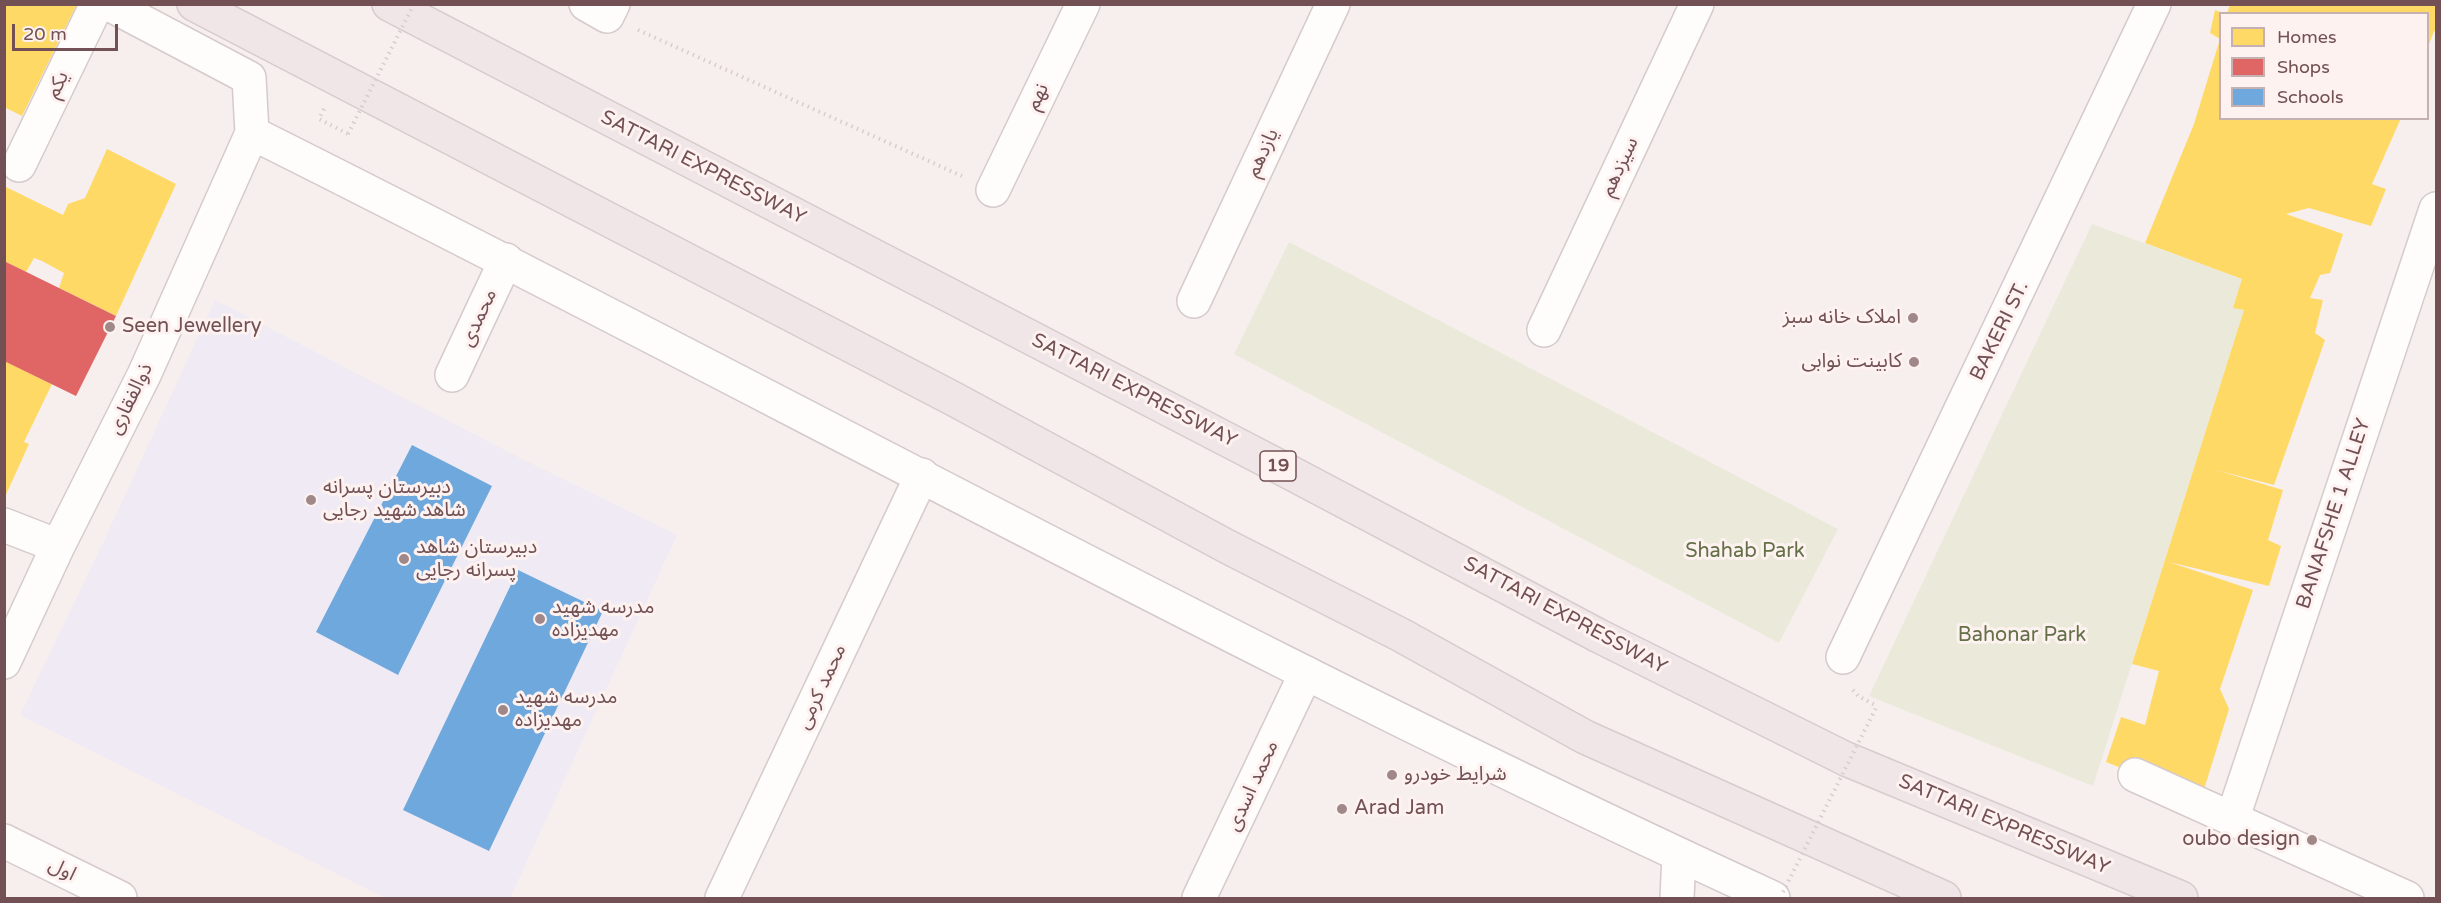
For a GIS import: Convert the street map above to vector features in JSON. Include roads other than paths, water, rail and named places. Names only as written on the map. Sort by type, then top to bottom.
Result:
[{"type":"highway","points":[[194,4],[952,398],[1228,547],[1401,635],[1584,737],[1944,898]]},
{"type":"highway","name":"SATTARI EXPRESSWAY","points":[[388,4],[1276,465],[1621,647],[1846,759],[2181,898]]},
{"type":"street","name":"یکم","points":[[19,165],[97,4]]},
{"type":"street","points":[[109,4],[249,78],[252,133],[506,260],[1306,673],[1679,855],[1778,895]]},
{"type":"street","name":"نهم","points":[[993,190],[1083,4]]},
{"type":"street","name":"یازدهم","points":[[1194,301],[1333,4]]},
{"type":"street","name":"سیزدهم","points":[[1544,330],[1697,4]]},
{"type":"street","name":"BAKERI ST.","points":[[1843,657],[2154,4]]},
{"type":"street","name":"ذوالفقاری","points":[[4,662],[58,546],[144,375],[252,133]]},
{"type":"street","name":"BANAFSHE 1 ALLEY","points":[[2232,820],[2436,209]]},
{"type":"street","name":"محمدی","points":[[452,375],[506,260]]},
{"type":"street","name":"محمد کرمی","points":[[722,898],[922,475]]},
{"type":"street","points":[[4,525],[58,546]]},
{"type":"street","name":"محمد اسدی","points":[[1200,898],[1306,673]]},
{"type":"street","points":[[2135,775],[2407,898]]},
{"type":"street","name":"اول","points":[[4,841],[120,898]]},
{"type":"street","points":[[1677,898],[1679,855]]},
{"type":"place","name":"املاک خانه سبز","points":[[1913,318]]},
{"type":"place","name":"Seen Jewellery","points":[[110,327]]},
{"type":"place","name":"کابینت نوابی","points":[[1914,362]]},
{"type":"place","name":"دبیرستان پسرانه شاهد شهید رجایی","points":[[311,500]]},
{"type":"place","name":"دبیرستان شاهد پسرانه رجایی","points":[[404,559]]},
{"type":"place","name":"مدرسه شهيد مهديزاده","points":[[540,619]]},
{"type":"place","name":"مدرسه شهید مهدیزاده","points":[[503,710]]},
{"type":"place","name":"شرایط خودرو","points":[[1392,775]]},
{"type":"place","name":"Arad Jam","points":[[1342,809]]},
{"type":"place","name":"oubo design","points":[[2312,840]]},
{"type":"park label","name":"Shahab Park","points":[[1745,552]]},
{"type":"park label","name":"Bahonar Park","points":[[2022,636]]}]
